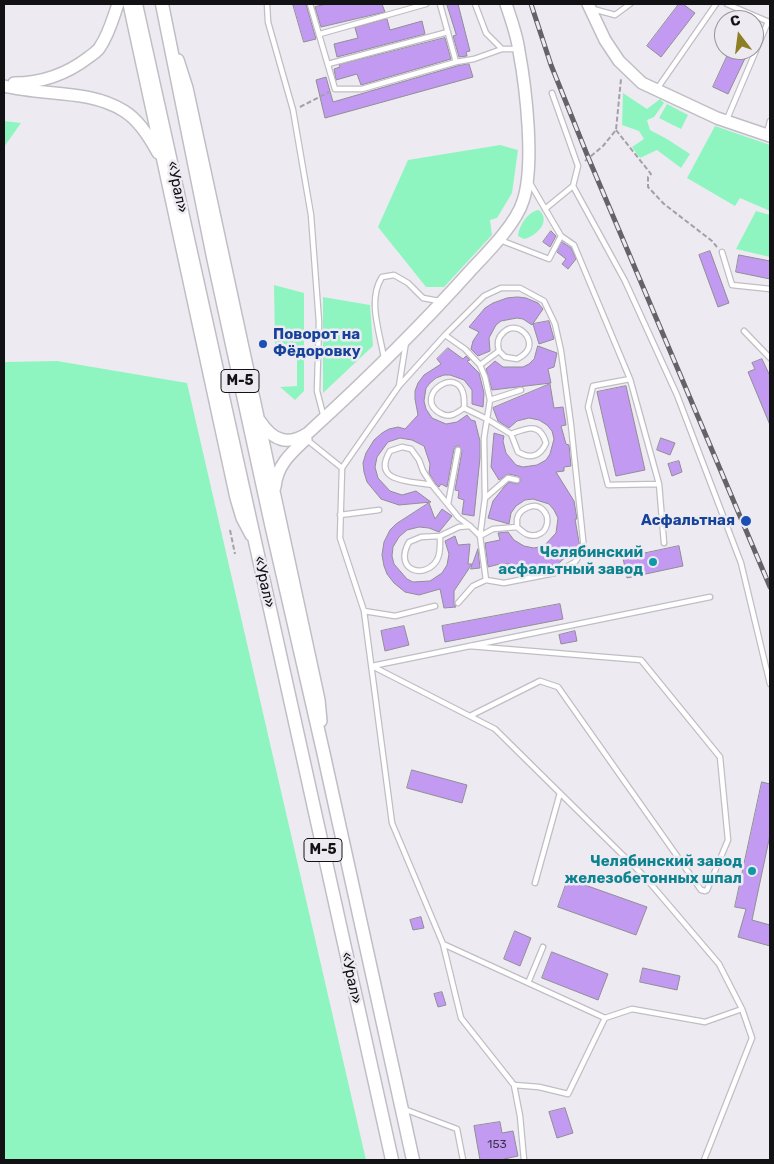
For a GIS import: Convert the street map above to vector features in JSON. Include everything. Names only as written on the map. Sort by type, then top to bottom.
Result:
[{"type":"main road","name":"«Урал»","points":[[136,4],[392,1160]]},
{"type":"main road","name":"«Урал»","points":[[163,7],[213,257],[413,1160]]},
{"type":"street","points":[[4,82],[32,83],[53,77],[76,67],[99,48],[118,4]]},
{"type":"street","points":[[129,4],[236,498],[242,518],[254,540]]},
{"type":"street","points":[[258,416],[270,433],[277,439],[294,440],[308,434],[443,302],[499,240],[523,202],[528,180],[524,92],[519,49],[506,4]]},
{"type":"street","points":[[589,6],[604,40],[619,62],[642,83],[726,121],[768,135]]},
{"type":"street","points":[[163,7],[187,88],[258,416],[319,700],[323,751]]},
{"type":"street","points":[[4,86],[19,90],[80,96],[106,102],[126,111],[151,140],[164,166]]},
{"type":"street","points":[[277,510],[276,476],[280,467],[288,455],[324,419]]},
{"type":"lane","points":[[267,4],[268,22],[293,110],[310,215],[319,322],[317,391],[324,419]]},
{"type":"lane","points":[[310,4],[335,89],[362,89],[456,62],[474,59],[502,49],[519,49]]},
{"type":"lane","points":[[320,34],[426,4]]},
{"type":"lane","points":[[440,4],[456,62]]},
{"type":"lane","points":[[475,4],[486,33],[502,49]]},
{"type":"lane","points":[[589,6],[615,15],[630,4]]},
{"type":"lane","points":[[657,90],[716,4]]},
{"type":"lane","points":[[726,4],[769,22],[726,121]]},
{"type":"lane","points":[[328,64],[448,32]]},
{"type":"lane","points":[[545,209],[573,186],[578,166],[552,93]]},
{"type":"lane","points":[[768,135],[770,121]]},
{"type":"lane","points":[[528,180],[561,236],[574,245],[630,379],[659,484],[664,543]]},
{"type":"lane","points":[[573,186],[625,281],[677,395],[741,563],[770,684]]},
{"type":"lane","points":[[499,240],[549,259],[561,236]]},
{"type":"lane","points":[[722,252],[732,285],[770,289]]},
{"type":"lane","points":[[385,360],[374,305],[377,285],[382,277],[394,275],[408,283],[423,298],[443,302]]},
{"type":"lane","points":[[458,603],[473,586],[486,580],[504,583],[555,573],[575,562],[584,549],[571,425],[561,351],[555,324],[544,302],[520,288],[501,288],[484,296],[445,335],[399,386],[342,468],[340,538],[364,611],[392,823],[443,944],[461,1018],[514,1085],[520,1116],[524,1160]]},
{"type":"lane","points":[[507,329],[521,330],[529,339],[529,348],[526,353],[517,359],[505,357],[500,351],[498,346],[499,337],[507,329]]},
{"type":"lane","points":[[744,331],[770,358]]},
{"type":"lane","points":[[445,335],[465,349],[480,365],[485,377],[490,400],[484,438],[485,498],[480,536],[486,580]]},
{"type":"lane","points":[[399,386],[407,338]]},
{"type":"lane","points":[[480,365],[500,351]]},
{"type":"lane","points":[[630,379],[593,386],[588,407],[608,485],[659,484]]},
{"type":"lane","points":[[449,382],[457,384],[462,391],[464,408],[448,416],[440,413],[434,408],[431,399],[434,390],[441,384],[449,382]]},
{"type":"lane","points":[[490,400],[521,390]]},
{"type":"lane","points":[[464,408],[487,419],[511,434],[518,452],[526,456],[535,456],[543,451],[546,444],[544,434],[536,428],[526,428],[511,434]]},
{"type":"lane","points":[[306,439],[342,468]]},
{"type":"lane","points":[[432,485],[392,478],[386,470],[385,460],[390,450],[402,447],[411,449],[432,485],[459,518],[480,536]]},
{"type":"lane","points":[[448,504],[458,450]]},
{"type":"lane","points":[[485,498],[508,478],[517,480]]},
{"type":"lane","points":[[480,536],[493,529],[517,527],[525,535],[540,534],[546,530],[548,524],[546,515],[542,509],[535,506],[528,507],[517,518],[517,527]]},
{"type":"lane","points":[[340,515],[379,510]]},
{"type":"lane","points":[[440,536],[438,559],[430,568],[412,570],[406,564],[404,552],[409,542],[421,537],[440,536],[459,527],[470,526]]},
{"type":"lane","points":[[372,666],[710,597]]},
{"type":"lane","points":[[364,611],[395,616],[435,606]]},
{"type":"lane","points":[[469,646],[641,660],[720,757],[728,840],[707,890],[701,890],[558,687],[540,682],[470,716]]},
{"type":"lane","points":[[372,666],[495,729],[644,876],[718,964],[742,1009],[752,1038],[704,1160]]},
{"type":"lane","points":[[535,883],[560,793]]},
{"type":"lane","points":[[443,944],[605,1018],[632,1009],[705,1022],[742,1009]]},
{"type":"lane","points":[[528,983],[543,947]]},
{"type":"lane","points":[[514,1085],[539,1087],[568,1094],[605,1018]]},
{"type":"lane","points":[[401,1108],[457,1129],[464,1160]]},
{"type":"path","points":[[578,166],[603,146],[616,130],[621,82],[619,62]]},
{"type":"path","points":[[293,110],[335,89]]},
{"type":"path","points":[[616,130],[651,174],[648,177],[648,186],[664,204],[712,241],[722,252]]},
{"type":"path","points":[[230,530],[235,554]]},
{"type":"green space","points":[[623,93],[647,109],[660,99],[664,103],[654,117],[647,120],[650,130],[690,154],[681,168],[657,150],[640,158],[632,147],[644,139],[639,131],[622,125]]},
{"type":"green space","points":[[667,104],[688,115],[681,129],[659,118]]},
{"type":"green space","points":[[4,121],[21,123],[4,147]]},
{"type":"green space","points":[[715,126],[770,145],[770,211],[740,198],[735,206],[687,178]]},
{"type":"green space","points":[[500,145],[518,150],[512,193],[497,218],[490,220],[492,235],[444,287],[426,287],[378,227],[408,160]]},
{"type":"green space","points":[[539,210],[544,219],[537,232],[524,239],[518,236],[525,220],[531,213]]},
{"type":"green space","points":[[756,211],[770,215],[770,257],[736,249]]},
{"type":"green space","points":[[274,285],[304,293],[304,391],[295,400],[280,387],[297,386],[297,355],[275,344]]},
{"type":"green space","points":[[323,297],[370,305],[373,346],[323,393]]},
{"type":"green space","points":[[57,361],[187,383],[366,1160],[4,1160],[4,362]]},
{"type":"building","points":[[293,4],[306,4],[316,39],[304,42]]},
{"type":"building","points":[[328,4],[382,4],[385,12],[321,27],[315,7]]},
{"type":"building","points":[[447,4],[458,4],[470,51],[466,52],[467,56],[459,57],[453,36],[456,35]]},
{"type":"building","points":[[679,4],[683,4],[695,13],[661,57],[647,46]]},
{"type":"building","points":[[387,19],[390,30],[422,21],[425,34],[337,57],[334,44],[358,38],[355,28]]},
{"type":"building","points":[[445,38],[451,59],[361,85],[357,74],[336,80],[334,69],[340,67],[339,65]]},
{"type":"building","points":[[725,60],[744,60],[728,94],[713,87]]},
{"type":"building","points":[[469,64],[473,77],[325,118],[316,80],[326,77],[333,102]]},
{"type":"building","points":[[551,231],[556,236],[550,247],[543,242]]},
{"type":"building","points":[[562,242],[571,248],[576,259],[568,269],[562,264],[566,259],[557,252]]},
{"type":"building","points":[[710,251],[729,303],[718,307],[699,255]]},
{"type":"building","points":[[739,255],[770,261],[770,279],[736,272]]},
{"type":"building","points":[[518,297],[538,303],[543,309],[532,325],[523,319],[517,318],[501,321],[496,325],[489,338],[490,351],[478,356],[471,349],[473,341],[479,332],[469,327],[485,308],[493,303],[507,298]]},
{"type":"building","points":[[549,321],[554,339],[539,344],[533,324]]},
{"type":"building","points":[[538,346],[557,353],[554,367],[548,369],[551,383],[492,390],[486,369],[495,361],[503,367],[523,367],[534,359]]},
{"type":"building","points":[[448,348],[463,359],[466,356],[470,360],[467,361],[479,373],[484,393],[483,407],[472,404],[472,390],[464,380],[450,375],[436,378],[430,383],[426,388],[424,401],[426,409],[432,418],[446,424],[457,422],[467,415],[471,420],[475,421],[480,441],[480,458],[474,516],[462,514],[464,500],[458,498],[459,491],[455,490],[462,451],[459,446],[456,446],[454,449],[447,487],[441,484],[439,487],[435,483],[429,473],[430,464],[424,446],[412,440],[400,438],[388,442],[377,457],[375,467],[378,478],[390,491],[402,495],[416,491],[431,502],[399,505],[381,499],[367,482],[364,472],[363,463],[366,453],[374,440],[389,429],[398,427],[405,429],[418,415],[415,391],[418,383],[424,375],[441,364],[437,359]]},
{"type":"building","points":[[762,359],[770,376],[770,425],[748,372],[755,369],[752,363]]},
{"type":"building","points":[[550,384],[554,408],[563,407],[566,425],[561,426],[566,444],[569,445],[571,466],[564,467],[564,471],[556,472],[574,501],[580,548],[573,550],[556,566],[538,570],[529,569],[529,574],[525,575],[511,574],[511,564],[488,567],[485,543],[500,540],[498,533],[508,532],[514,540],[524,546],[534,548],[544,546],[556,533],[558,518],[549,504],[533,499],[525,500],[516,506],[511,513],[509,524],[488,518],[493,501],[504,487],[509,482],[518,484],[521,480],[518,476],[508,474],[499,480],[491,467],[494,433],[504,436],[503,441],[506,453],[516,465],[523,467],[537,465],[546,460],[550,454],[554,439],[552,431],[539,420],[529,418],[517,421],[509,428],[498,421],[493,408]]},
{"type":"building","points":[[626,386],[645,470],[616,476],[597,392]]},
{"type":"building","points":[[661,438],[675,443],[670,455],[657,450]]},
{"type":"building","points":[[679,461],[682,472],[672,476],[668,464]]},
{"type":"building","points":[[429,503],[435,519],[442,509],[452,516],[439,532],[419,527],[407,530],[399,537],[393,547],[392,556],[394,564],[407,579],[413,582],[430,581],[442,573],[447,565],[449,554],[445,541],[455,536],[458,545],[470,544],[468,564],[472,564],[454,591],[454,604],[456,607],[444,608],[440,589],[419,595],[405,592],[394,583],[384,566],[382,555],[384,542],[390,530],[396,524]]},
{"type":"building","name":"Челябинский асфальтный завод","points":[[679,546],[683,566],[627,578],[623,558]]},
{"type":"building","points":[[478,549],[480,568],[471,569]]},
{"type":"building","points":[[560,604],[563,619],[445,642],[442,626]]},
{"type":"building","points":[[404,626],[409,645],[385,651],[381,631]]},
{"type":"building","points":[[575,631],[577,641],[561,644],[559,635]]},
{"type":"building","points":[[412,770],[467,785],[462,803],[407,788]]},
{"type":"building","name":"Челябинский завод железобетонных шпал","points":[[762,782],[770,784],[770,835],[752,920],[770,925],[770,946],[738,937],[746,909],[735,907]]},
{"type":"building","points":[[568,879],[647,907],[636,935],[558,907]]},
{"type":"building","points":[[421,917],[424,928],[413,930],[410,920]]},
{"type":"building","points":[[515,931],[531,938],[520,966],[504,959]]},
{"type":"building","points":[[552,952],[608,974],[598,1000],[542,978]]},
{"type":"building","points":[[643,968],[680,976],[677,990],[640,982]]},
{"type":"building","points":[[442,992],[446,1005],[438,1007],[434,994]]},
{"type":"building","points":[[565,1108],[573,1133],[557,1138],[549,1112]]},
{"type":"building","points":[[500,1122],[502,1133],[513,1131],[518,1156],[504,1160],[480,1160],[474,1126]]},
{"type":"railway","points":[[531,4],[551,65],[588,157],[770,587]]},
{"type":"place","name":"Поворот на Фёдоровку","points":[[263,344]]},
{"type":"place","name":"Асфальтная","points":[[746,521]]},
{"type":"place","name":"Челябинский асфальтный завод","points":[[653,562]]},
{"type":"place","name":"Челябинский завод железобетонных шпал","points":[[752,871]]}]
